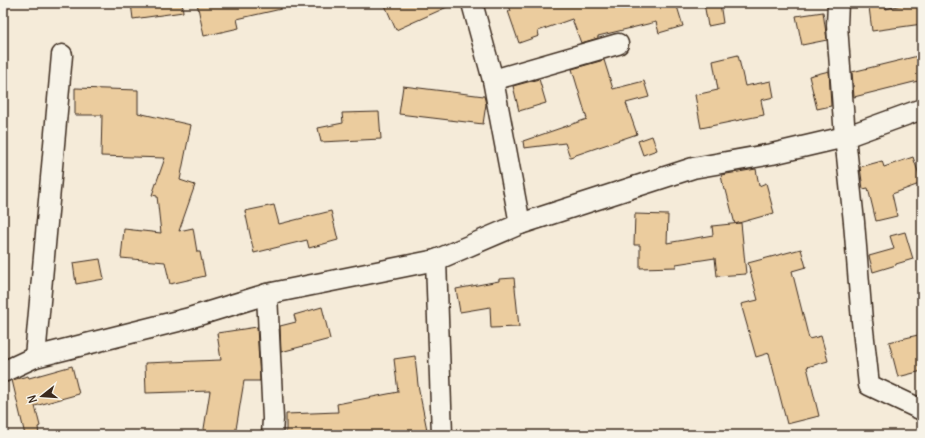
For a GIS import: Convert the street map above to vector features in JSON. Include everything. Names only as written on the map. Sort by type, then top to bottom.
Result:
[{"type":"street","points":[[472,3],[493,80],[520,224]]},
{"type":"street","points":[[838,3],[837,25],[845,137],[869,385],[922,410]]},
{"type":"street","points":[[493,80],[618,44]]},
{"type":"street","points":[[35,357],[62,55]]},
{"type":"street","points":[[3,372],[35,357],[186,319],[267,294],[436,260],[520,224],[693,168],[772,154],[845,137],[922,109]]},
{"type":"street","points":[[436,260],[442,435]]},
{"type":"street","points":[[267,294],[273,419],[272,435]]},
{"type":"building","points":[[131,3],[182,3],[183,12],[133,19]]},
{"type":"building","points":[[197,3],[281,3],[281,9],[237,19],[239,28],[204,36]]},
{"type":"building","points":[[384,3],[456,3],[396,30]]},
{"type":"building","points":[[508,3],[676,3],[683,26],[659,33],[656,22],[598,36],[598,38],[581,43],[572,19],[538,31],[539,36],[519,43],[508,11],[511,11]]},
{"type":"building","points":[[704,3],[720,3],[723,23],[708,26]]},
{"type":"building","points":[[908,3],[922,3],[922,24],[872,31],[869,7],[886,5],[886,9]]},
{"type":"building","points":[[823,12],[827,40],[802,45],[796,16]]},
{"type":"building","points":[[738,55],[745,86],[771,81],[774,97],[761,100],[764,115],[701,128],[695,95],[718,90],[713,61]]},
{"type":"building","points":[[922,55],[922,80],[854,97],[852,72]]},
{"type":"building","points":[[604,60],[613,89],[644,81],[649,97],[626,103],[637,134],[570,157],[565,143],[524,148],[523,141],[587,119],[572,69]]},
{"type":"building","points":[[829,71],[831,106],[817,109],[809,76]]},
{"type":"building","points":[[539,79],[546,103],[519,111],[513,86]]},
{"type":"building","points":[[403,86],[484,96],[486,104],[483,124],[399,114]]},
{"type":"building","points":[[75,88],[138,90],[138,113],[191,125],[180,180],[195,185],[179,231],[193,228],[197,252],[200,252],[205,276],[170,284],[165,262],[121,258],[124,229],[161,233],[157,196],[152,195],[165,158],[101,156],[102,115],[75,115]]},
{"type":"building","points":[[379,112],[381,139],[321,142],[318,128],[343,123],[342,113]]},
{"type":"building","points":[[652,136],[657,150],[643,155],[638,141]]},
{"type":"building","points":[[913,157],[922,183],[892,194],[897,216],[876,221],[868,188],[863,189],[860,167],[882,161],[884,167]]},
{"type":"building","points":[[756,169],[759,186],[766,183],[774,213],[735,224],[726,190],[724,190],[721,175]]},
{"type":"building","points":[[274,205],[279,224],[331,211],[338,240],[309,248],[307,240],[254,253],[245,211]]},
{"type":"building","points":[[635,214],[668,215],[667,243],[713,235],[712,226],[741,223],[746,274],[717,276],[715,258],[676,264],[676,267],[640,268],[640,245],[634,245]]},
{"type":"building","points":[[905,232],[913,259],[873,272],[869,256],[894,249],[890,236]]},
{"type":"building","points":[[801,249],[806,267],[792,271],[809,339],[821,336],[828,361],[807,367],[819,416],[787,424],[769,353],[756,357],[741,304],[758,300],[748,263]]},
{"type":"building","points":[[100,259],[104,279],[76,284],[73,263]]},
{"type":"building","points":[[514,278],[519,327],[491,328],[490,307],[460,312],[456,289],[499,281],[499,279]]},
{"type":"building","points":[[322,307],[330,339],[281,352],[280,326],[296,322],[294,315]]},
{"type":"building","points":[[257,327],[260,381],[244,381],[235,435],[203,435],[210,391],[146,393],[145,363],[221,360],[217,333]]},
{"type":"building","points":[[922,334],[922,371],[898,377],[889,342]]},
{"type":"building","points":[[415,356],[418,385],[427,430],[401,435],[286,435],[286,414],[338,412],[337,404],[398,392],[394,359]]},
{"type":"building","points":[[72,366],[79,394],[35,406],[40,426],[38,427],[39,435],[25,435],[12,380],[28,376],[29,378]]}]
